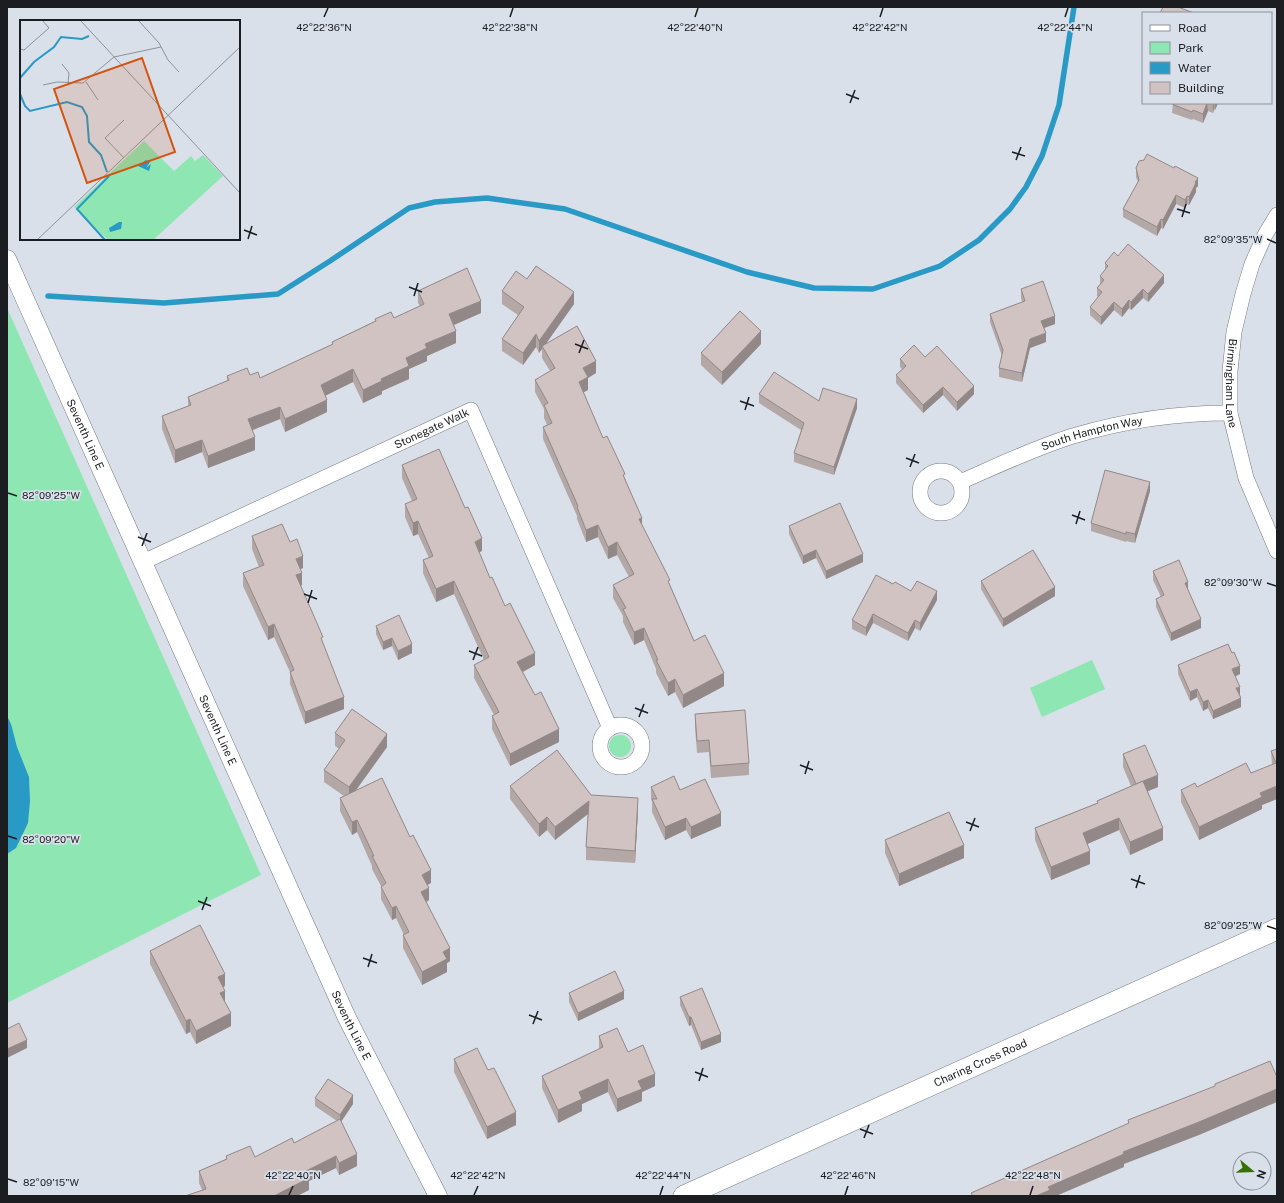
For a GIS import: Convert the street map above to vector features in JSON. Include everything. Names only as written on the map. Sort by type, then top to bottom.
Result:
[{"type":"main road","name":"Charing Cross Road","points":[[684,1196],[1277,929]]},
{"type":"street","name":"Birmingham Lane","points":[[1277,215],[1265,235],[1252,264],[1234,332],[1230,370],[1230,413],[1246,478],[1277,551]]},
{"type":"street","name":"Seventh Line E","points":[[7,259],[347,1018],[438,1196]]},
{"type":"street","name":"Stonegate Walk","points":[[143,562],[471,410],[610,728]]},
{"type":"street","name":"South Hampton Way","points":[[960,482],[1034,450],[1072,436],[1109,426],[1182,414],[1230,413]]},
{"type":"green space","points":[[7,308],[261,875],[7,1003]]},
{"type":"green space","points":[[1092,660],[1105,689],[1042,717],[1030,688]]},
{"type":"green space","points":[[620,735],[628,738],[631,746],[628,754],[620,757],[612,754],[609,746],[612,738]]},
{"type":"water","points":[[7,716],[29,777],[30,801],[28,823],[16,848],[7,854]]},
{"type":"building","points":[[1163,7],[1178,7],[1191,12],[1160,12]]},
{"type":"building","points":[[1172,104],[1207,104],[1203,114],[1193,110],[1192,112]]},
{"type":"building","points":[[1147,154],[1198,178],[1189,197],[1187,196],[1185,200],[1176,195],[1163,220],[1161,219],[1157,227],[1123,209],[1139,180],[1136,168],[1139,161],[1144,160]]},
{"type":"building","points":[[1128,244],[1164,275],[1148,294],[1143,289],[1131,302],[1129,300],[1122,309],[1114,302],[1101,317],[1090,307],[1102,292],[1097,288],[1104,280],[1100,276],[1108,266],[1105,263],[1114,252],[1118,256]]},
{"type":"building","points":[[536,266],[574,292],[539,341],[536,334],[523,353],[502,339],[524,307],[502,291],[516,271],[527,279]]},
{"type":"building","points":[[467,268],[481,301],[449,314],[456,331],[425,344],[427,348],[406,358],[409,366],[381,379],[382,381],[363,390],[353,369],[321,385],[327,400],[285,419],[280,407],[248,419],[255,437],[208,456],[202,440],[175,450],[162,416],[191,405],[188,397],[229,380],[227,376],[247,368],[250,375],[258,372],[260,378],[333,344],[332,342],[376,321],[375,319],[391,312],[394,318],[424,304],[418,291]]},
{"type":"building","points":[[1043,281],[1055,316],[1041,321],[1046,333],[1030,339],[1022,373],[999,368],[1003,350],[990,314],[1025,301],[1021,289]]},
{"type":"building","points":[[740,311],[761,331],[722,372],[701,353]]},
{"type":"building","points":[[577,326],[596,361],[583,368],[588,377],[579,382],[603,438],[607,436],[625,474],[623,475],[642,518],[639,519],[670,580],[668,581],[694,641],[705,635],[724,673],[683,695],[675,679],[668,683],[656,660],[658,660],[644,628],[634,632],[623,609],[626,608],[613,585],[634,574],[617,542],[608,547],[598,525],[586,530],[577,507],[578,506],[543,427],[552,423],[544,405],[548,403],[535,380],[555,368],[542,346]]},
{"type":"building","points":[[914,345],[925,357],[937,346],[974,386],[957,402],[943,387],[923,405],[896,375],[906,366],[900,359]]},
{"type":"building","points":[[774,372],[819,401],[823,388],[857,399],[834,467],[794,453],[804,423],[759,394]]},
{"type":"building","points":[[439,449],[465,508],[468,507],[482,538],[475,542],[490,578],[492,577],[505,606],[510,603],[535,653],[517,662],[535,695],[541,692],[559,729],[510,754],[492,716],[499,712],[474,665],[489,657],[454,581],[436,589],[423,560],[433,556],[418,521],[413,523],[405,504],[417,499],[402,465]]},
{"type":"building","points":[[1105,470],[1150,482],[1135,534],[1126,532],[1126,534],[1091,523]]},
{"type":"building","points":[[840,503],[863,554],[826,571],[816,550],[803,556],[789,526]]},
{"type":"building","points":[[282,524],[290,542],[297,539],[303,556],[296,559],[302,573],[296,575],[323,637],[321,638],[344,697],[305,712],[290,672],[294,670],[274,624],[268,627],[243,573],[264,565],[252,536]]},
{"type":"building","points":[[1033,550],[1055,587],[1003,619],[981,581]]},
{"type":"building","points":[[1179,560],[1188,582],[1185,583],[1201,619],[1171,633],[1156,599],[1164,595],[1153,571]]},
{"type":"building","points":[[876,575],[893,584],[895,582],[911,591],[917,581],[937,591],[920,623],[915,620],[908,633],[873,614],[866,628],[852,620]]},
{"type":"building","points":[[399,615],[412,644],[398,651],[392,638],[383,642],[376,626]]},
{"type":"building","points":[[1228,644],[1232,653],[1234,652],[1240,666],[1232,669],[1240,687],[1236,688],[1241,698],[1213,711],[1208,700],[1203,702],[1197,689],[1190,692],[1178,665]]},
{"type":"building","points":[[352,709],[387,734],[349,787],[324,770],[345,740],[335,733]]},
{"type":"building","points":[[745,710],[749,763],[711,766],[709,740],[697,741],[695,714]]},
{"type":"building","points":[[1145,745],[1158,775],[1136,784],[1123,754]]},
{"type":"building","points":[[1277,749],[1277,786],[1260,793],[1262,797],[1199,827],[1181,790],[1195,783],[1197,787],[1246,763],[1251,773],[1276,763],[1271,751]]},
{"type":"building","points":[[557,750],[591,795],[638,798],[635,851],[586,847],[589,801],[555,827],[547,817],[539,824],[510,786]]},
{"type":"building","points":[[674,776],[680,790],[705,779],[721,813],[691,827],[686,818],[665,827],[652,799],[657,799],[651,787]]},
{"type":"building","points":[[382,778],[410,837],[413,835],[431,870],[422,875],[429,888],[421,892],[450,948],[443,952],[447,959],[422,972],[403,935],[409,932],[396,906],[392,908],[381,887],[386,883],[372,856],[374,856],[357,820],[352,822],[340,798]]},
{"type":"building","points":[[1143,781],[1163,828],[1130,842],[1119,818],[1083,833],[1090,851],[1051,867],[1035,828],[1098,803],[1097,801]]},
{"type":"building","points":[[949,812],[964,845],[899,874],[885,840]]},
{"type":"building","points":[[200,925],[225,974],[218,977],[225,991],[220,993],[231,1013],[196,1031],[190,1019],[186,1021],[150,951]]},
{"type":"building","points":[[615,971],[624,991],[578,1013],[569,993]]},
{"type":"building","points":[[702,988],[721,1034],[701,1042],[691,1017],[689,1017],[680,997]]},
{"type":"building","points":[[19,1023],[27,1040],[7,1049],[7,1029]]},
{"type":"building","points":[[617,1028],[628,1052],[643,1045],[655,1074],[638,1081],[642,1089],[617,1099],[608,1079],[579,1092],[582,1099],[558,1110],[542,1076],[603,1047],[599,1036]]},
{"type":"building","points":[[477,1048],[488,1070],[494,1068],[516,1112],[487,1127],[454,1059]]},
{"type":"building","points":[[1270,1061],[1277,1077],[1277,1089],[1123,1152],[1124,1154],[1048,1187],[1050,1190],[1036,1196],[973,1196],[971,1193],[1129,1123],[1128,1120],[1215,1086],[1215,1084]]},
{"type":"building","points":[[328,1079],[353,1095],[340,1115],[315,1098]]},
{"type":"building","points":[[340,1119],[357,1154],[339,1163],[336,1156],[306,1171],[309,1178],[274,1196],[185,1196],[206,1189],[199,1171],[227,1159],[226,1156],[250,1146],[255,1157],[292,1138],[294,1143]]},
{"type":"waterway","points":[[48,296],[164,303],[278,294],[409,208],[435,202],[487,198],[565,209],[747,272],[814,288],[873,289],[940,266],[979,240],[1010,209],[1026,187],[1042,156],[1059,105],[1074,7]]}]
